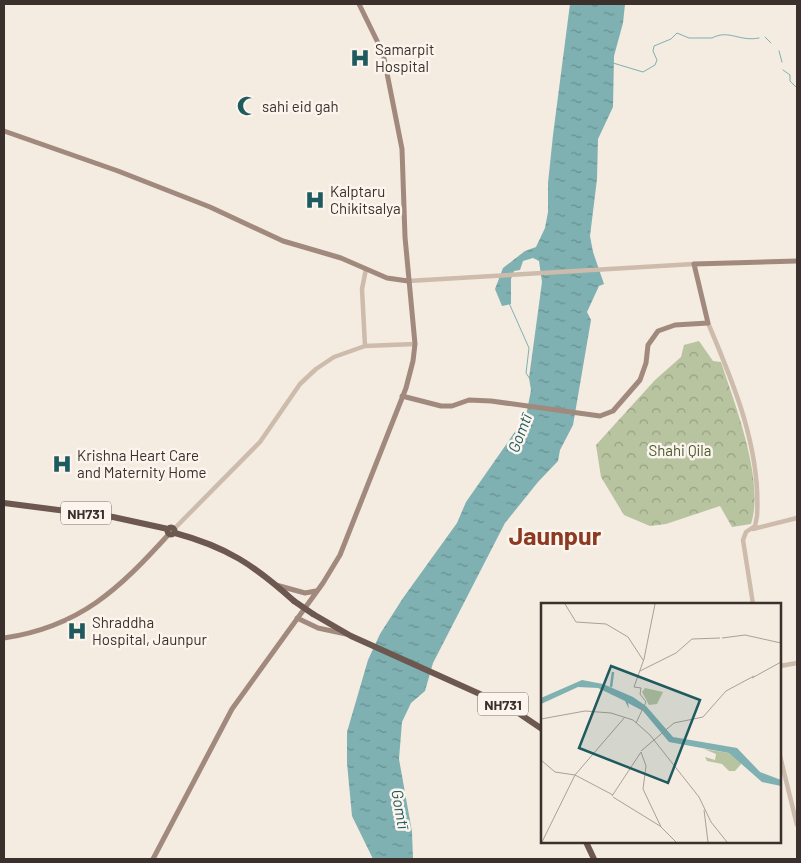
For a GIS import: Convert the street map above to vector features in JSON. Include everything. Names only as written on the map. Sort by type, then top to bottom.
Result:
[{"type":"highway","name":"NH731","points":[[4,503],[113,517],[171,531],[226,550],[250,564],[313,614],[348,635],[511,708],[541,728]]},
{"type":"highway","points":[[586,843],[594,859]]},
{"type":"main road","points":[[153,859],[232,709],[317,591],[340,554],[402,396],[413,361],[414,344],[408,282],[402,149],[383,53],[359,4]]},
{"type":"main road","points":[[4,131],[118,171],[210,207],[289,243],[341,258],[387,278],[408,282]]},
{"type":"main road","points":[[402,396],[440,406],[452,406],[469,400],[506,402],[600,416],[608,414],[628,396],[640,380],[648,345],[658,331],[675,325],[708,323],[694,264],[797,261]]},
{"type":"main road","points":[[4,638],[53,626],[79,614],[120,586],[171,531]]},
{"type":"main road","points":[[276,585],[305,593],[317,591]]},
{"type":"main road","points":[[297,618],[318,628],[348,635]]},
{"type":"street","points":[[408,282],[694,264]]},
{"type":"street","points":[[365,346],[362,289],[366,269]]},
{"type":"street","points":[[708,323],[743,414],[753,451],[758,507],[755,526],[752,529]]},
{"type":"street","points":[[171,531],[260,442],[300,384],[316,369],[334,357],[365,346],[414,344]]},
{"type":"street","points":[[753,603],[743,540],[746,532],[797,518]]},
{"type":"street","points":[[781,666],[797,663]]},
{"type":"street","points":[[781,760],[797,825]]},
{"type":"green space","name":"Shahi Qila","points":[[699,341],[713,361],[721,362],[740,421],[751,465],[754,487],[754,506],[751,524],[732,527],[720,506],[666,524],[650,526],[624,515],[601,477],[596,445],[655,380],[681,357],[684,345]]},
{"type":"water","name":"Gomtī","points":[[570,4],[625,4],[623,23],[614,56],[613,107],[598,139],[597,179],[590,236],[593,252],[604,284],[599,286],[587,312],[591,320],[573,425],[560,450],[558,461],[538,482],[505,523],[433,663],[425,691],[411,703],[402,722],[399,759],[412,832],[413,859],[373,859],[352,816],[347,763],[347,732],[368,660],[380,634],[403,598],[457,523],[466,502],[526,416],[531,390],[529,378],[542,282],[539,261],[533,258],[523,261],[520,270],[514,271],[511,279],[511,304],[502,306],[495,289],[503,268],[525,251],[536,247],[545,228],[548,212],[548,183],[553,135]]},
{"type":"waterway","points":[[613,63],[643,72],[655,65],[657,60],[653,51],[654,46],[671,39],[677,33],[689,38],[712,38],[724,35],[752,39],[759,38]]},
{"type":"waterway","points":[[765,37],[771,43]]},
{"type":"waterway","points":[[779,51],[782,62]]},
{"type":"waterway","points":[[783,70],[790,75],[790,81],[797,88]]},
{"type":"waterway","points":[[509,303],[529,348],[526,373],[530,379]]},
{"type":"place","name":"Samarpit Hospital","points":[[360,58]]},
{"type":"place","name":"sahi eid gah","points":[[247,106]]},
{"type":"place","name":"Kalptaru Chikitsalya","points":[[315,200]]},
{"type":"place","name":"Krishna Heart Care and Maternity Home","points":[[62,464]]},
{"type":"place","name":"Shraddha Hospital, Jaunpur","points":[[77,631]]},
{"type":"district","name":"Jaunpur","points":[[555,535]]}]
